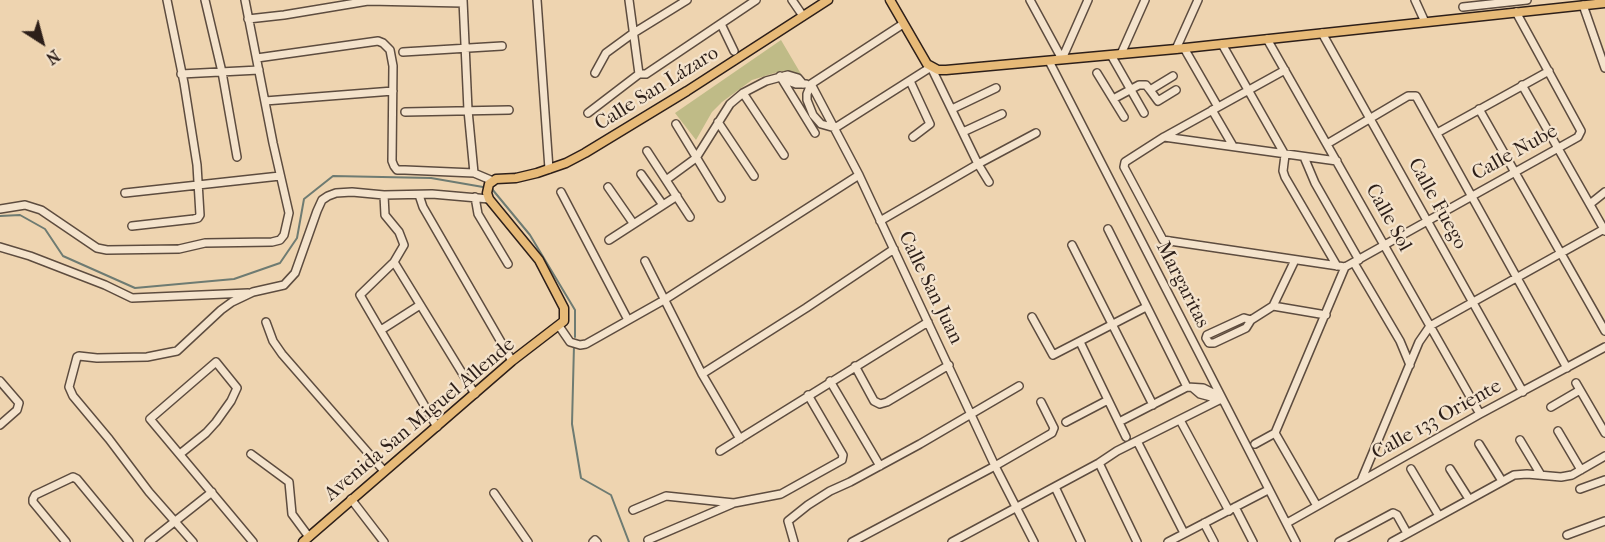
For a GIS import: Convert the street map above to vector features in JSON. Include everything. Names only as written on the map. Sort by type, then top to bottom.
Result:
[{"type":"main road","name":"Calle San Lázaro","points":[[490,189],[500,178],[516,178],[549,169],[566,163],[595,147],[828,0]]},
{"type":"main road","points":[[890,0],[931,67],[946,70],[1180,49],[1605,3]]},
{"type":"main road","points":[[490,189],[539,260],[564,308],[565,318],[560,326]]},
{"type":"main road","name":"Avenida San Miguel Allende","points":[[306,540],[512,361],[560,326]]},
{"type":"street","points":[[132,226],[198,218],[200,215],[199,185],[184,83],[167,0]]},
{"type":"street","points":[[205,0],[222,72],[237,157]]},
{"type":"street","points":[[0,208],[26,205],[41,210],[97,248],[107,250],[179,249],[205,243],[280,240],[284,235],[289,213],[245,0]]},
{"type":"street","points":[[0,247],[30,256],[132,298],[253,292],[280,286],[291,279],[322,200],[328,195],[352,192],[476,197],[490,189],[474,173],[468,110],[463,2],[368,0],[248,19]]},
{"type":"street","points":[[537,0],[549,169]]},
{"type":"street","points":[[629,0],[639,74]]},
{"type":"street","points":[[595,74],[606,53],[687,0]]},
{"type":"street","points":[[588,113],[639,74],[646,74],[756,0]]},
{"type":"street","points":[[792,0],[803,15]]},
{"type":"street","points":[[1062,59],[1088,0]]},
{"type":"street","points":[[1143,113],[1130,89],[1116,54],[1145,0]]},
{"type":"street","points":[[1198,0],[1180,49],[1215,108],[1233,146]]},
{"type":"street","points":[[1415,0],[1425,22]]},
{"type":"street","points":[[1465,18],[1461,4],[1527,0]]},
{"type":"street","points":[[1032,1],[1062,59]]},
{"type":"street","name":"Calle Nube","points":[[1341,267],[1384,246],[1578,137],[1581,130],[1549,70],[1502,1]]},
{"type":"street","points":[[1583,5],[1605,68]]},
{"type":"street","points":[[721,24],[734,51]]},
{"type":"street","points":[[903,24],[811,84],[807,100],[813,115],[821,124],[835,128],[931,67],[989,182]]},
{"type":"street","name":"Calle Fuego","points":[[1322,33],[1523,392]]},
{"type":"street","name":"Calle Sol","points":[[1267,39],[1480,414]]},
{"type":"street","points":[[257,58],[378,41],[383,43],[390,50],[391,56],[392,161],[394,166],[397,170],[474,173]]},
{"type":"street","points":[[1222,44],[1285,154],[1283,171],[1285,177],[1341,267],[1326,315],[1275,433],[1255,444]]},
{"type":"street","points":[[403,52],[502,46]]},
{"type":"street","name":"Margaritas","points":[[1049,61],[1220,398],[1296,542]]},
{"type":"street","points":[[181,74],[259,70]]},
{"type":"street","points":[[1284,70],[1164,137],[1123,165],[1163,240],[1341,267]]},
{"type":"street","points":[[1437,133],[1549,70]]},
{"type":"street","points":[[1097,73],[1124,117]]},
{"type":"street","points":[[782,76],[788,81],[811,84]]},
{"type":"street","points":[[666,180],[696,158],[730,104],[743,93],[766,81],[782,76]]},
{"type":"street","points":[[782,76],[815,134]]},
{"type":"street","points":[[1150,90],[1173,76]]},
{"type":"street","points":[[910,81],[930,124],[913,137]]},
{"type":"street","name":"Calle San Juan","points":[[811,84],[859,175],[995,466],[1034,542]]},
{"type":"street","points":[[1113,99],[1142,84],[1158,101],[1176,90]]},
{"type":"street","points":[[1361,481],[1419,342],[1431,326],[1604,230],[1522,86]]},
{"type":"street","points":[[952,109],[996,88]]},
{"type":"street","points":[[265,101],[393,91]]},
{"type":"street","points":[[743,93],[784,154]]},
{"type":"street","points":[[1326,144],[1370,117],[1413,95],[1416,96],[1567,368]]},
{"type":"street","points":[[1479,109],[1605,331]]},
{"type":"street","points":[[405,112],[509,110]]},
{"type":"street","points":[[963,132],[1002,114]]},
{"type":"street","points":[[718,122],[754,176]]},
{"type":"street","points":[[676,124],[721,198]]},
{"type":"street","points":[[880,221],[1036,133]]},
{"type":"street","points":[[1164,137],[1337,160]]},
{"type":"street","points":[[647,151],[690,217]]},
{"type":"street","points":[[1304,157],[1356,261],[1400,341],[1410,365]]},
{"type":"street","points":[[641,174],[663,205]]},
{"type":"street","points":[[560,326],[570,342],[580,345],[664,300],[859,175]]},
{"type":"street","points":[[125,193],[280,176]]},
{"type":"street","points":[[608,187],[633,223]]},
{"type":"street","points":[[561,192],[628,320]]},
{"type":"street","points":[[1590,204],[1605,192]]},
{"type":"street","points":[[384,195],[385,215],[399,232],[404,245],[394,262],[360,295],[437,427]]},
{"type":"street","points":[[419,195],[423,207],[512,361]]},
{"type":"street","points":[[609,240],[676,196]]},
{"type":"street","points":[[476,197],[478,214],[508,264]]},
{"type":"street","points":[[1108,229],[1146,307],[1190,388],[1200,394],[1220,398]]},
{"type":"street","points":[[1072,245],[1153,405]]},
{"type":"street","points":[[702,374],[894,249]]},
{"type":"street","points":[[1251,320],[1244,318],[1207,335],[1206,338],[1209,343],[1214,343],[1246,328],[1251,320],[1273,306],[1295,260]]},
{"type":"street","points":[[645,261],[702,374],[740,439]]},
{"type":"street","points":[[394,262],[475,394]]},
{"type":"street","points":[[193,542],[144,485],[73,396],[69,387],[79,356],[147,357],[177,351],[221,310],[253,292]]},
{"type":"street","points":[[381,330],[420,305]]},
{"type":"street","points":[[1273,306],[1326,315]]},
{"type":"street","points":[[1032,317],[1053,355],[1146,307]]},
{"type":"street","points":[[266,322],[273,342],[282,354],[384,471]]},
{"type":"street","points":[[720,451],[928,322]]},
{"type":"street","points":[[1080,342],[1126,437]]},
{"type":"street","name":"Calle 133 Oriente","points":[[1287,523],[1480,414],[1605,347]]},
{"type":"street","points":[[180,454],[216,422],[237,388],[216,362],[150,419],[253,542]]},
{"type":"street","points":[[855,366],[874,401],[880,404],[949,365]]},
{"type":"street","points":[[0,381],[19,403],[17,410],[0,425]]},
{"type":"street","points":[[830,381],[880,466]]},
{"type":"street","points":[[1576,383],[1605,433]]},
{"type":"street","points":[[794,542],[788,521],[830,491],[880,466],[1019,386]]},
{"type":"street","points":[[1119,422],[1190,388]]},
{"type":"street","points":[[1551,407],[1580,390]]},
{"type":"street","points":[[648,540],[734,503],[782,494],[842,460],[843,455],[807,395]]},
{"type":"street","points":[[952,542],[965,539],[1137,441],[1220,398]]},
{"type":"street","points":[[1066,422],[1108,400]]},
{"type":"street","points":[[852,542],[995,466],[1054,431],[1041,402]]},
{"type":"street","points":[[1180,420],[1253,542]]},
{"type":"street","points":[[1558,431],[1581,470]]},
{"type":"street","points":[[1275,433],[1317,506]]},
{"type":"street","points":[[1520,440],[1541,475]]},
{"type":"street","points":[[1137,441],[1185,534]]},
{"type":"street","points":[[1479,444],[1502,481]]},
{"type":"street","points":[[251,454],[289,482],[292,514],[306,540]]},
{"type":"street","points":[[1392,542],[1502,481],[1520,474],[1565,477],[1605,456]]},
{"type":"street","points":[[1099,463],[1137,542]]},
{"type":"street","points":[[1450,469],[1469,499]]},
{"type":"street","points":[[1411,470],[1439,516]]},
{"type":"street","points":[[66,542],[33,502],[35,495],[73,477],[129,542]]},
{"type":"street","points":[[1580,489],[1605,480]]},
{"type":"street","points":[[1055,487],[1082,542]]},
{"type":"street","points":[[1172,541],[1268,490]]},
{"type":"street","points":[[149,542],[212,492]]},
{"type":"street","points":[[494,493],[528,542]]},
{"type":"street","points":[[633,510],[666,496],[734,503]]},
{"type":"street","points":[[351,499],[384,542]]},
{"type":"street","points":[[1339,542],[1393,513],[1397,514],[1407,533]]},
{"type":"street","points":[[1567,535],[1605,521]]},
{"type":"street","points":[[1204,523],[1214,542]]},
{"type":"shaded area","points":[[781,40],[801,74],[781,71],[752,80],[712,112],[696,140],[675,113]]},
{"type":"waterway","points":[[0,216],[20,215],[45,229],[63,256],[135,288],[234,279],[280,263],[297,238],[304,199],[333,176],[431,178],[483,187]]},
{"type":"waterway","points":[[492,189],[530,235],[575,310],[575,337]]},
{"type":"waterway","points":[[574,345],[572,424],[581,478],[611,495],[629,542]]}]
